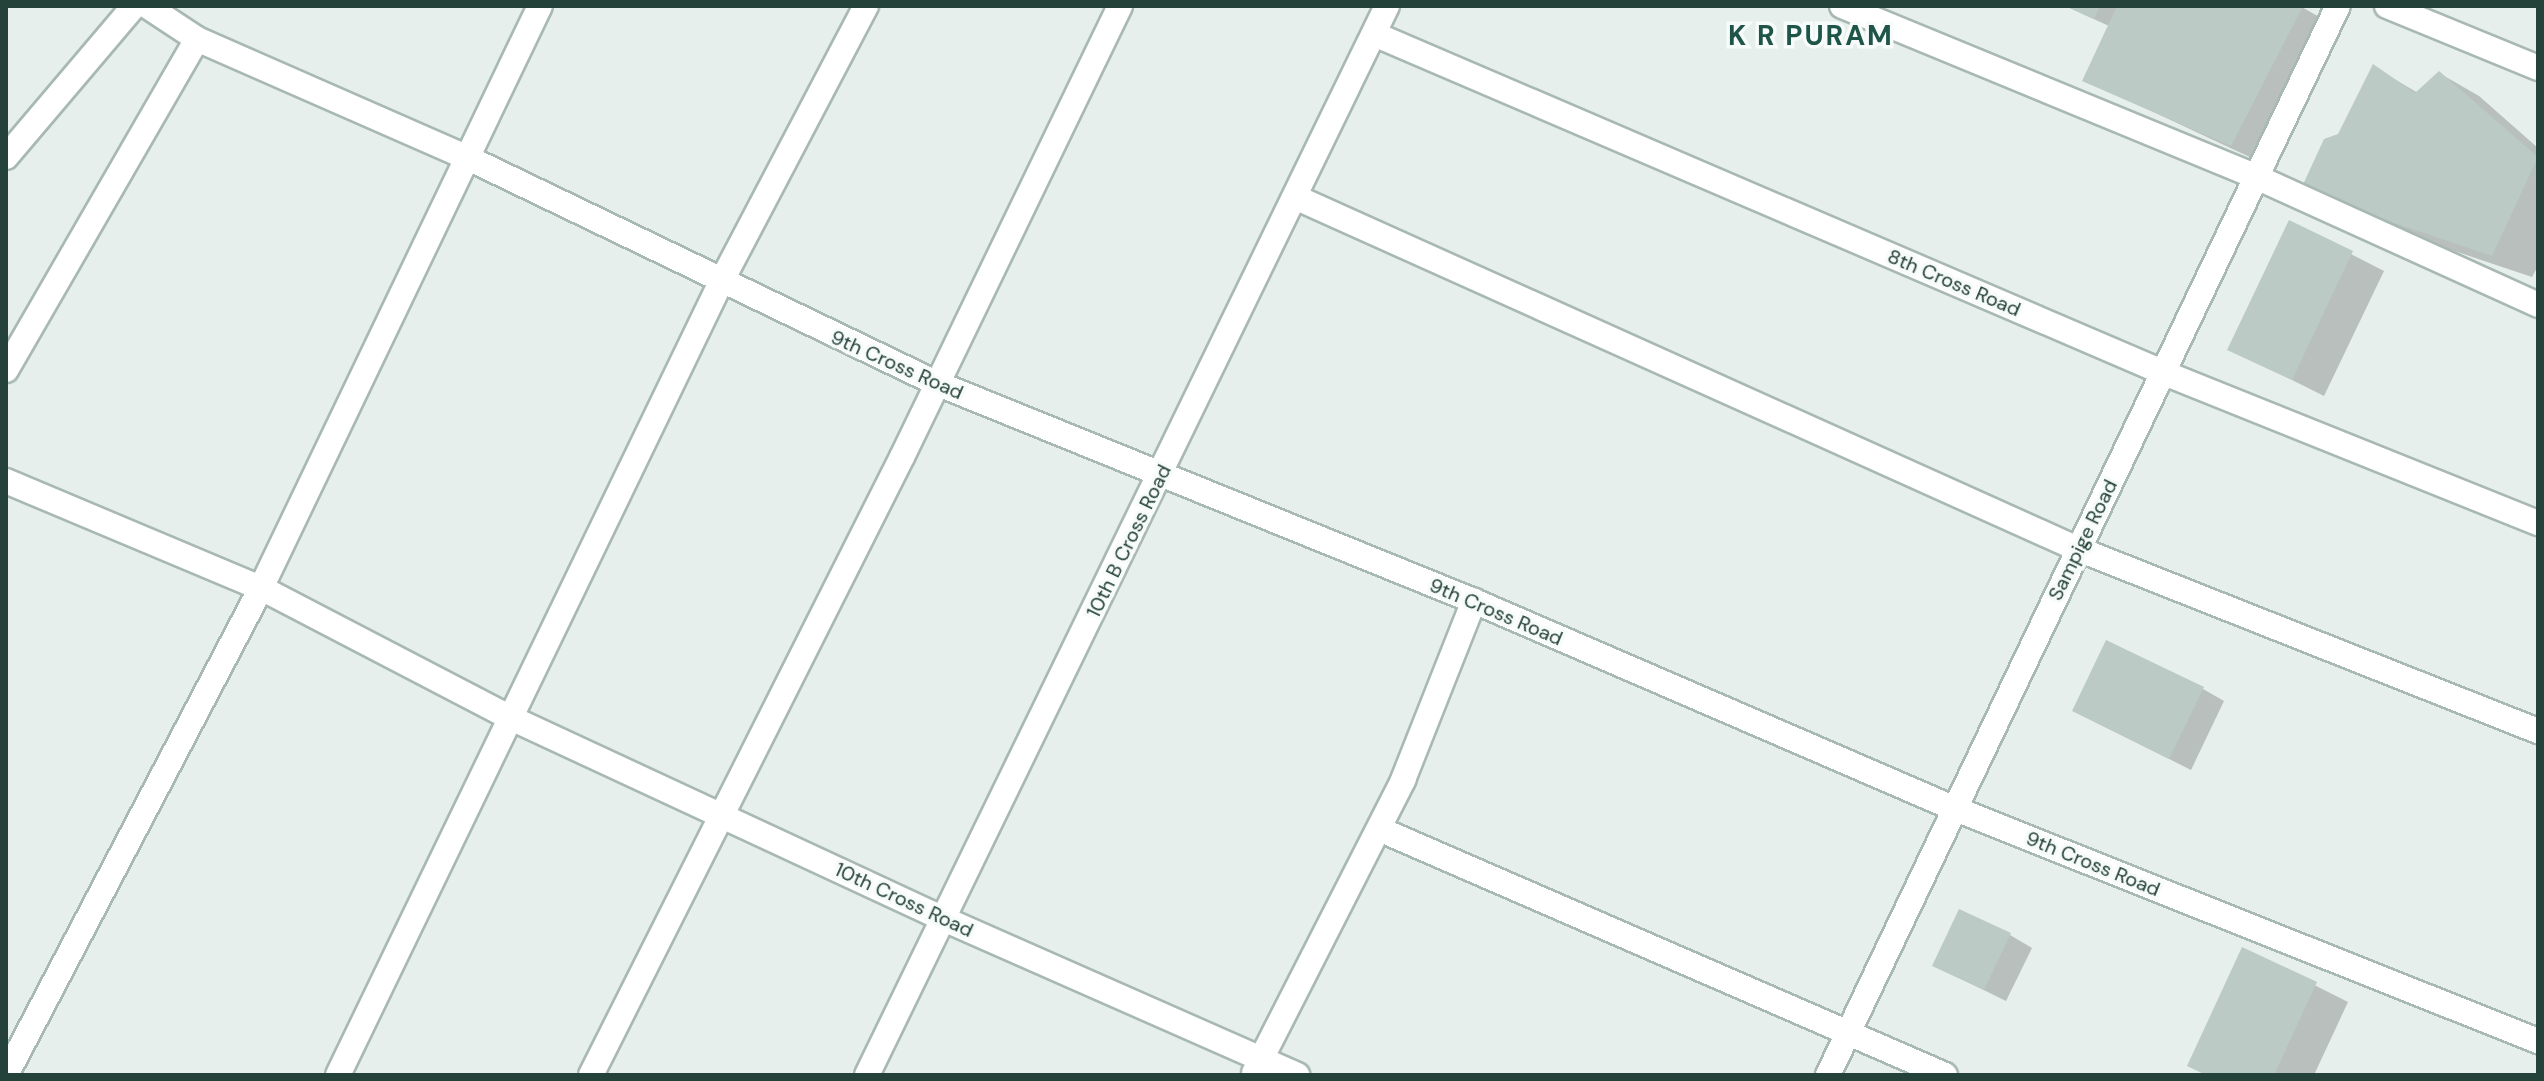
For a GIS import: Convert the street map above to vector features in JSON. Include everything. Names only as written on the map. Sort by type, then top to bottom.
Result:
[{"type":"street","points":[[6,157],[134,6]]},
{"type":"street","name":"9th Cross Road","points":[[147,6],[197,39],[466,157],[720,284],[936,383],[1474,601],[1953,808],[2538,1041]]},
{"type":"street","points":[[6,1075],[261,588],[540,6]]},
{"type":"street","points":[[338,1075],[513,719],[720,284],[866,6]]},
{"type":"street","points":[[591,1075],[1120,6]]},
{"type":"street","name":"10th B Cross Road","points":[[867,1075],[1387,6]]},
{"type":"street","points":[[1842,6],[2254,176],[2538,305]]},
{"type":"street","name":"Sampige Road","points":[[1828,1075],[2078,549],[2167,374],[2254,176],[2338,6]]},
{"type":"street","points":[[2387,6],[2538,68]]},
{"type":"street","name":"8th Cross Road","points":[[1374,34],[2167,374],[2538,523]]},
{"type":"street","points":[[6,370],[197,39]]},
{"type":"street","points":[[1295,197],[2078,549],[2538,731]]},
{"type":"street","name":"10th Cross Road","points":[[6,481],[261,588],[513,719],[720,813],[1257,1068],[1297,1075]]},
{"type":"street","points":[[1257,1068],[1379,829],[1474,601]]},
{"type":"street","points":[[1379,829],[1945,1075]]},
{"type":"building","points":[[2066,6],[2100,6],[2094,19]]},
{"type":"building","points":[[2117,6],[2303,6],[2231,146],[2082,81]]},
{"type":"building","points":[[2373,64],[2415,93],[2439,71],[2538,157],[2492,256],[2300,191],[2324,139],[2338,134]]},
{"type":"building","points":[[2289,220],[2353,251],[2292,380],[2227,350]]},
{"type":"building","points":[[2106,640],[2204,687],[2169,759],[2072,711]]},
{"type":"building","points":[[1959,909],[2011,933],[1984,990],[1932,966]]},
{"type":"building","points":[[2242,947],[2317,982],[2274,1075],[2206,1075],[2187,1066]]},
{"type":"district","name":"K R PURAM","points":[[1811,36]]}]
